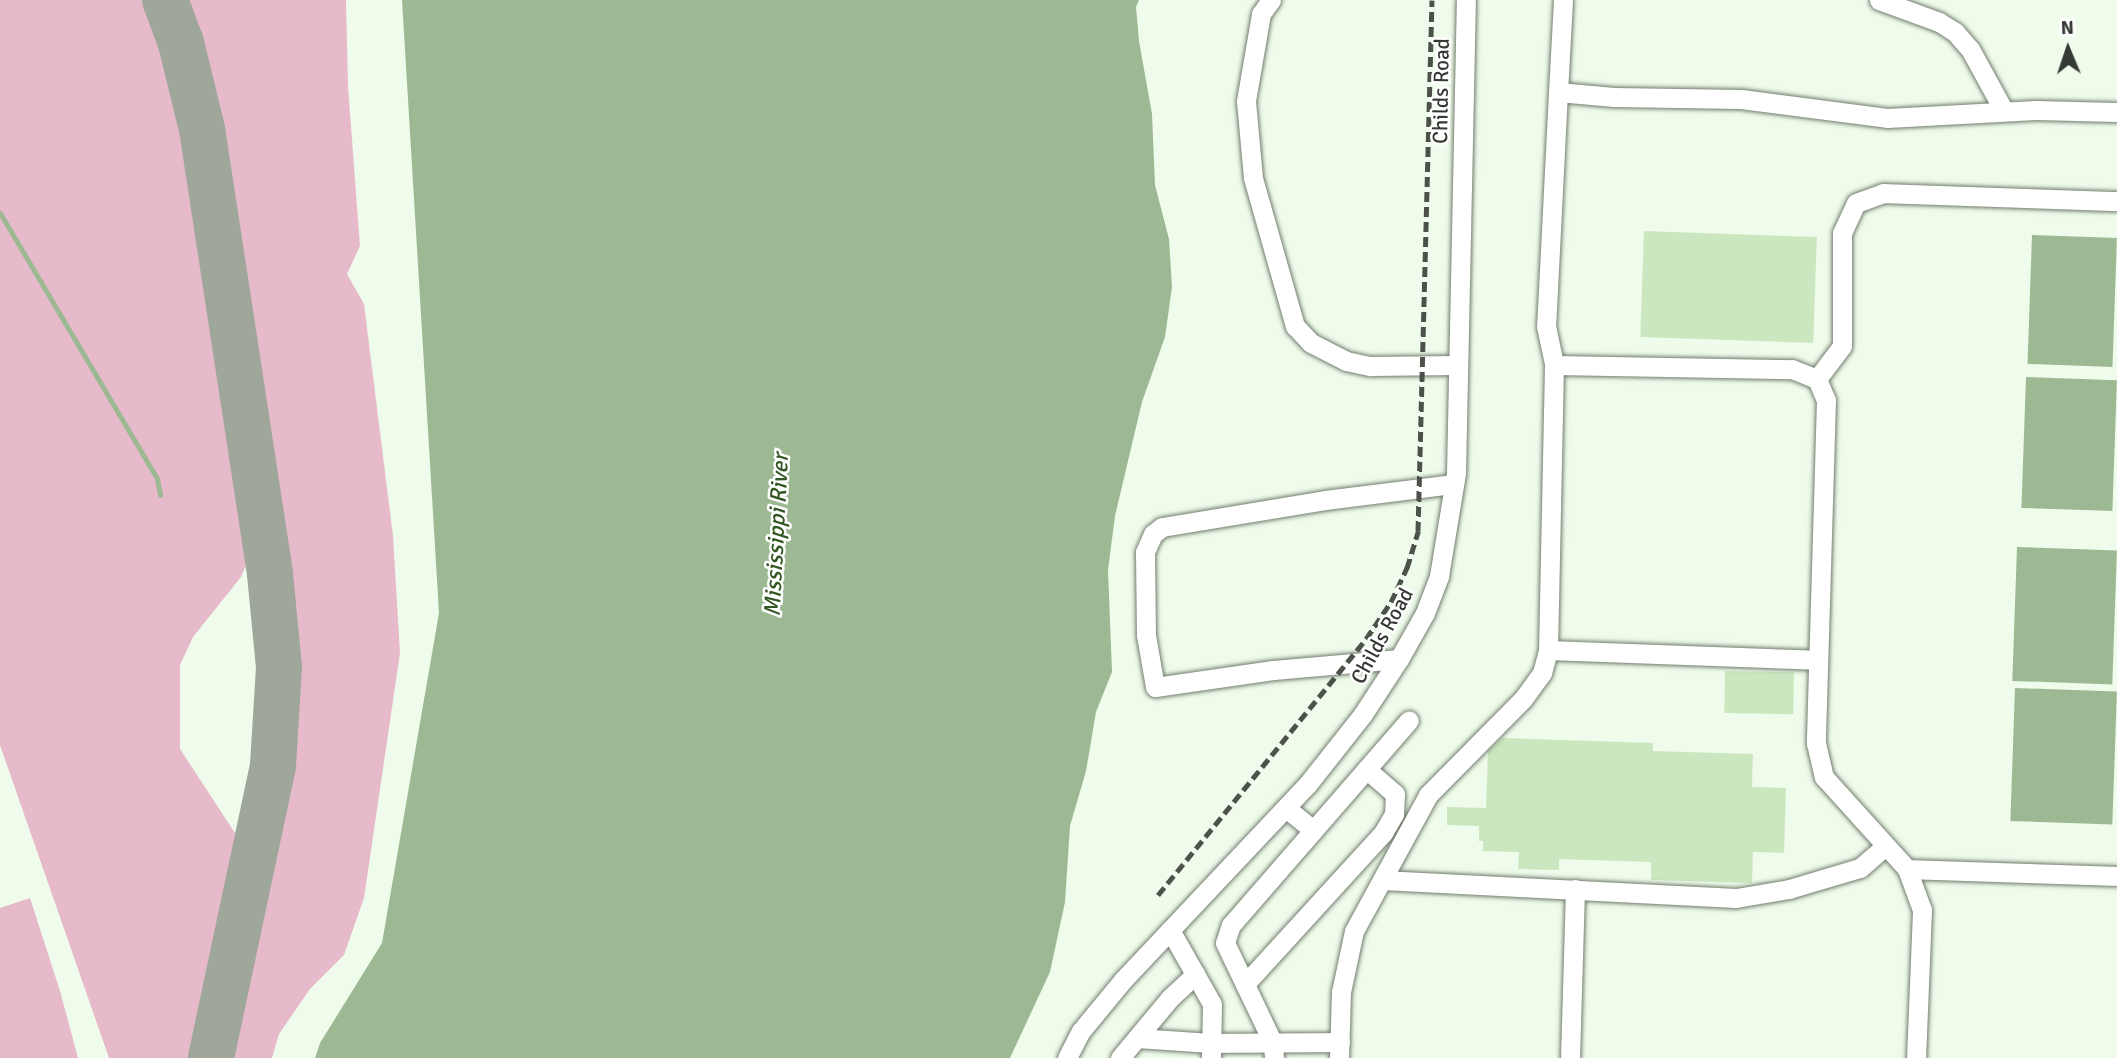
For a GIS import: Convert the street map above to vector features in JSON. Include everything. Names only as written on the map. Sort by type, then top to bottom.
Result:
[{"type":"street","points":[[1271,0],[1261,14],[1246,101],[1253,178],[1295,326],[1311,343],[1346,361],[1370,366],[1458,365]]},
{"type":"street","name":"Childs Road","points":[[1067,1058],[1082,1031],[1123,980],[1307,785],[1363,714],[1399,659],[1424,612],[1439,576],[1454,484],[1466,0]]},
{"type":"street","points":[[1137,1038],[1211,1051],[1340,1050],[1341,992],[1354,931],[1428,795],[1523,699],[1542,673],[1548,650],[1554,366],[1546,326],[1563,0]]},
{"type":"street","points":[[1879,0],[1939,22],[1955,32],[1970,49],[2004,111]]},
{"type":"street","points":[[1558,92],[1614,97],[1741,99],[1887,118],[2004,111],[2117,111]]},
{"type":"street","points":[[1817,379],[1842,346],[1842,233],[1856,203],[1883,193],[2117,201]]},
{"type":"street","points":[[1554,366],[1792,369],[1817,379],[1826,400],[1816,743],[1825,777],[1907,869],[1922,910],[1916,1058]]},
{"type":"street","points":[[1399,659],[1273,670],[1155,687],[1146,635],[1145,552],[1153,534],[1162,527],[1325,500],[1454,484]]},
{"type":"street","points":[[1548,650],[1817,660]]},
{"type":"street","points":[[1273,1050],[1225,943],[1231,925],[1409,720]]},
{"type":"street","points":[[1245,984],[1383,832],[1394,814],[1395,794],[1366,769]]},
{"type":"street","points":[[1286,808],[1313,830]]},
{"type":"street","points":[[1382,880],[1736,898],[1789,889],[1860,868],[1885,846]]},
{"type":"street","points":[[1907,869],[2117,876]]},
{"type":"street","points":[[1570,1058],[1575,889]]},
{"type":"street","points":[[1170,930],[1212,1004],[1211,1051]]},
{"type":"street","points":[[1120,1058],[1170,998],[1196,974]]},
{"type":"shaded area","points":[[0,0],[143,0],[173,84],[186,142],[247,553],[247,563],[241,577],[193,637],[180,665],[180,749],[237,836],[191,1058],[109,1058],[0,745]]},
{"type":"shaded area","points":[[187,0],[346,0],[348,86],[360,246],[347,274],[364,304],[393,536],[400,653],[364,898],[344,955],[310,989],[279,1034],[272,1058],[231,1058],[285,814],[294,757],[298,698],[295,626],[221,116]]},
{"type":"shaded area","points":[[30,898],[78,1058],[0,1058],[0,908]]},
{"type":"water","name":"Mississippi River","points":[[402,0],[1139,0],[1136,7],[1152,114],[1155,185],[1169,239],[1172,287],[1165,337],[1142,402],[1115,516],[1108,570],[1112,672],[1096,712],[1086,771],[1070,826],[1065,902],[1050,972],[1010,1058],[315,1058],[320,1043],[382,943],[439,613]]},
{"type":"water","points":[[2032,235],[2117,238],[2112,367],[2027,364]]},
{"type":"water","points":[[2026,377],[2117,380],[2112,511],[2021,508]]},
{"type":"water","points":[[2017,547],[2117,550],[2112,684],[2012,681]]},
{"type":"water","points":[[2015,688],[2117,692],[2112,824],[2010,821]]},
{"type":"building","points":[[1644,231],[1817,237],[1813,343],[1640,337]]},
{"type":"building","points":[[1725,671],[1794,672],[1793,714],[1724,713]]},
{"type":"building","points":[[1502,738],[1653,743],[1653,751],[1753,754],[1752,787],[1786,788],[1784,853],[1753,852],[1752,883],[1651,880],[1651,862],[1559,859],[1559,870],[1518,869],[1519,852],[1483,851],[1483,841],[1479,841],[1479,826],[1447,825],[1447,807],[1486,808],[1488,751]]},
{"type":"waterway","points":[[0,213],[157,479],[160,495]]},
{"type":"taxiway","points":[[165,0],[181,43],[202,129],[270,574],[279,667],[273,766],[211,1058]]},
{"type":"railway","points":[[1158,895],[1366,639],[1391,602],[1407,568],[1418,531],[1432,0]]}]
